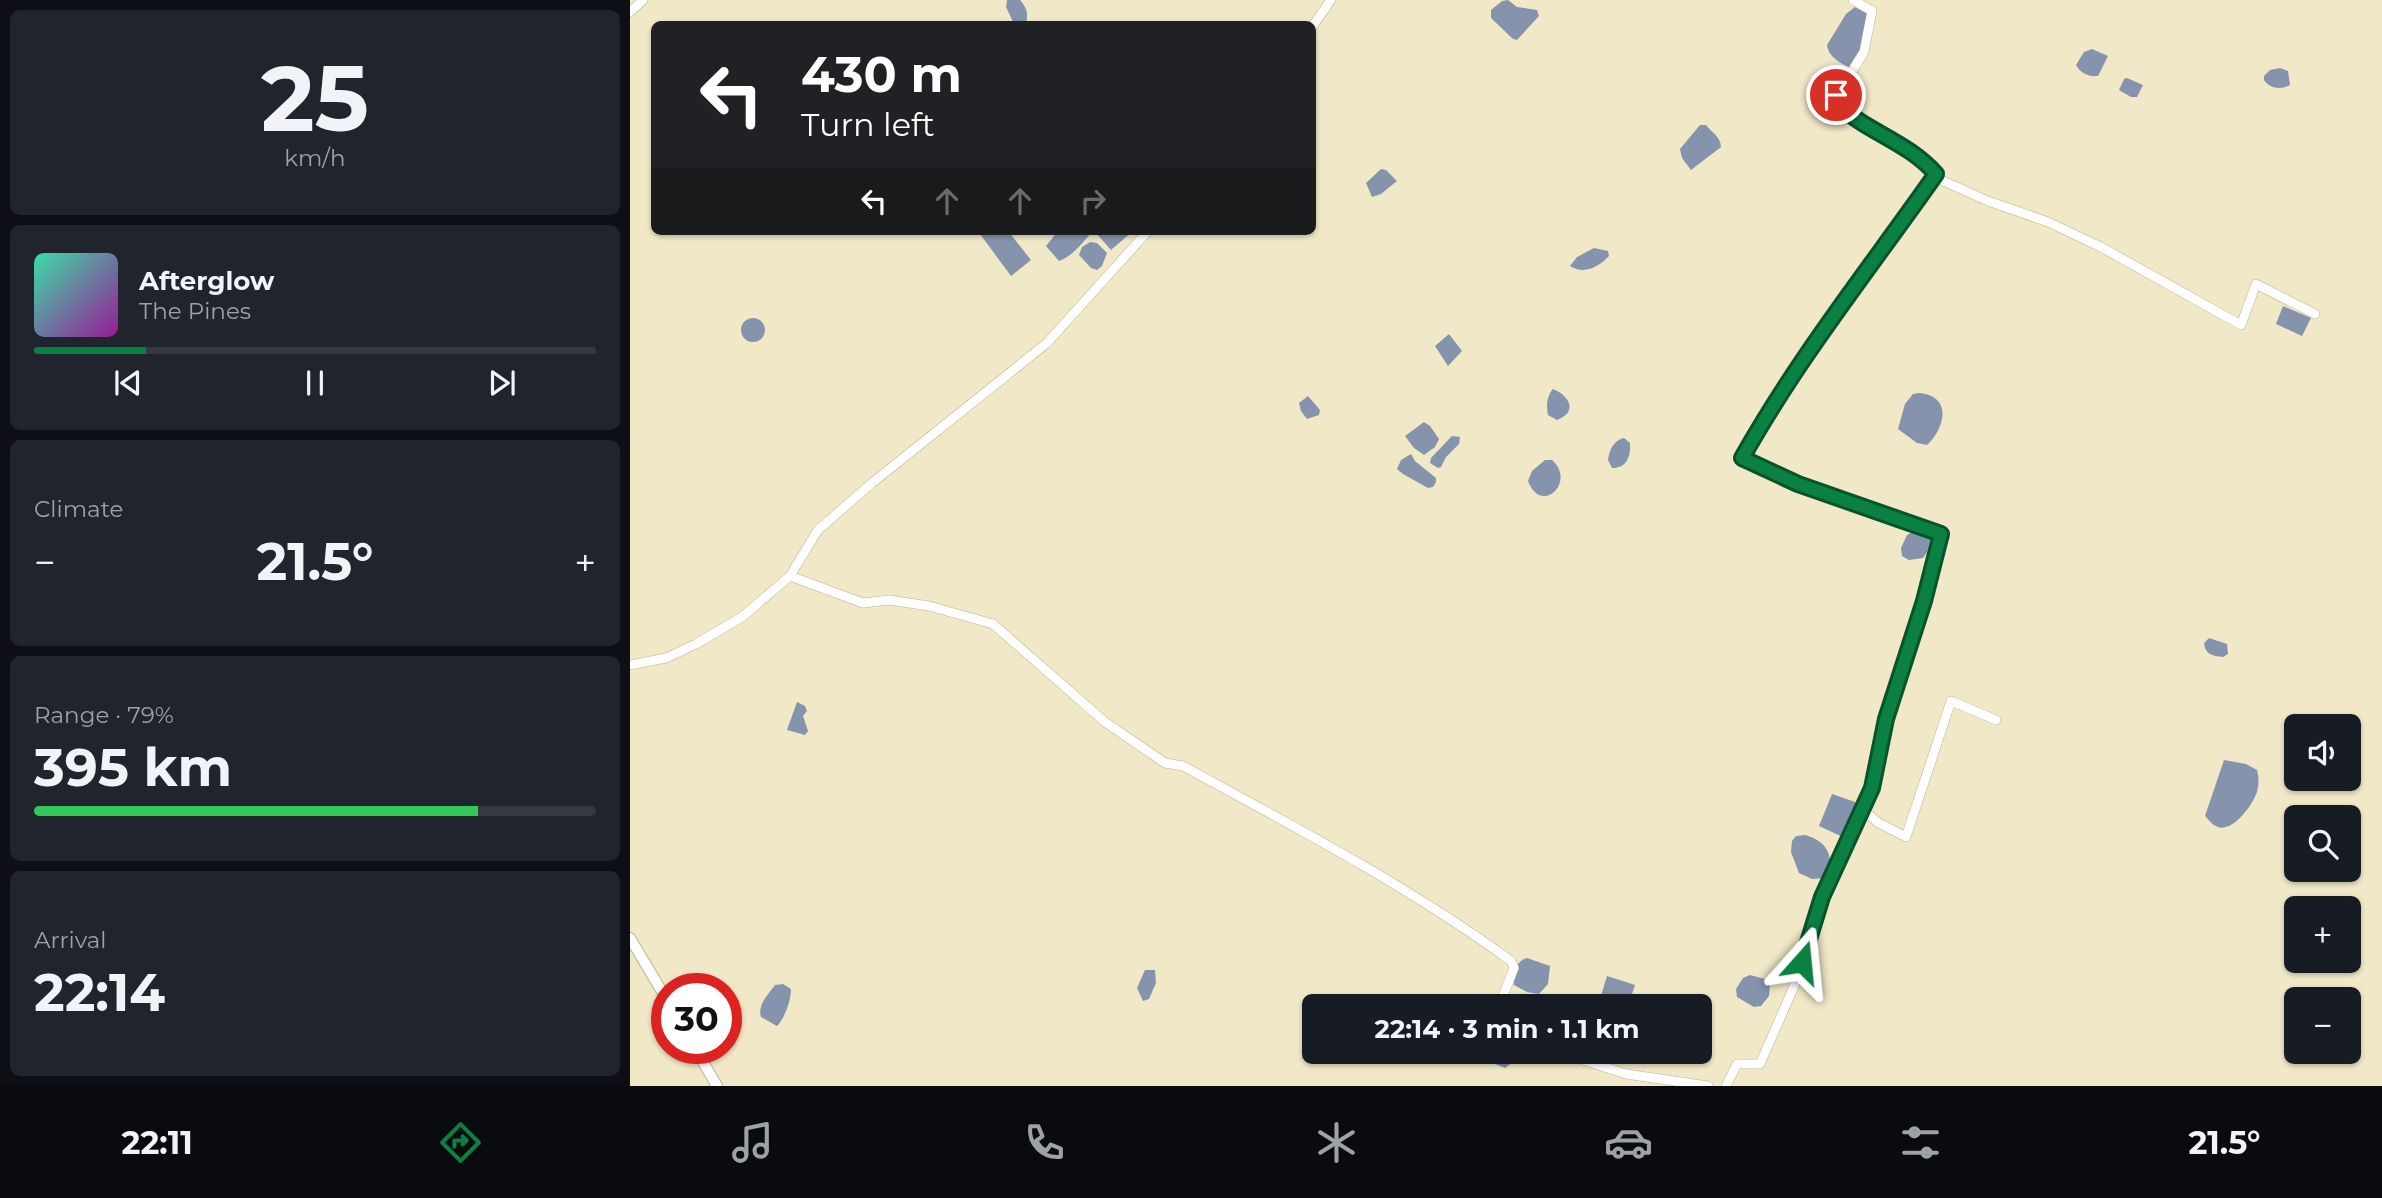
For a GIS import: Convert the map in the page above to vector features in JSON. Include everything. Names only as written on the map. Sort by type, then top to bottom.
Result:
[{"type":"main road","points":[[630,938],[651,973]]},
{"type":"main road","points":[[704,1064],[717,1086]]},
{"type":"street","points":[[630,12],[643,0]]},
{"type":"street","points":[[1316,21],[1331,0]]},
{"type":"street","points":[[1853,0],[1872,12],[1869,34],[1864,52],[1834,100],[1858,121],[1913,152],[1929,164],[1941,180],[2048,222],[2101,247],[2241,326],[2256,284],[2315,314]]},
{"type":"street","points":[[1726,1086],[1737,1064],[1760,1064],[1795,984],[1822,897],[1864,810],[1872,788],[1886,719],[1924,601],[1941,534],[1798,484],[1742,458],[1769,410],[1809,351],[1936,174]]},
{"type":"street","points":[[630,665],[666,657],[696,644],[743,617],[790,576],[818,530],[872,483],[1047,343],[1144,235]]},
{"type":"street","points":[[790,576],[863,603],[889,600],[929,606],[993,624],[1105,722],[1165,762],[1183,766],[1334,849],[1511,961],[1514,968],[1504,994]]},
{"type":"street","points":[[1864,810],[1877,822],[1906,837],[1951,701],[1996,720]]},
{"type":"street","points":[[1595,1064],[1626,1074],[1708,1086]]},
{"type":"water","points":[[1007,0],[1020,0],[1026,10],[1026,21],[1013,21],[1006,7]]},
{"type":"water","points":[[1508,0],[1517,7],[1537,10],[1539,16],[1517,40],[1491,18],[1491,10],[1502,1]]},
{"type":"water","points":[[1855,7],[1869,14],[1860,53],[1850,67],[1835,59],[1827,45],[1846,14]]},
{"type":"water","points":[[2092,49],[2108,56],[2098,76],[2085,74],[2076,65],[2084,52]]},
{"type":"water","points":[[2280,68],[2288,71],[2290,85],[2283,88],[2272,87],[2264,80],[2264,76],[2270,70]]},
{"type":"water","points":[[2127,78],[2143,85],[2137,97],[2131,97],[2119,90]]},
{"type":"water","points":[[1700,125],[1706,125],[1718,138],[1721,147],[1691,170],[1682,158],[1680,149]]},
{"type":"water","points":[[1381,169],[1386,170],[1397,181],[1381,194],[1372,197],[1366,183]]},
{"type":"water","points":[[981,235],[1011,235],[1031,260],[1011,276]]},
{"type":"water","points":[[1055,235],[1089,235],[1073,252],[1059,261],[1046,246]]},
{"type":"water","points":[[1098,235],[1128,235],[1111,250]]},
{"type":"water","points":[[1090,242],[1097,243],[1107,253],[1102,266],[1097,270],[1091,268],[1079,255],[1082,247]]},
{"type":"water","points":[[1594,248],[1608,251],[1609,256],[1586,270],[1570,266],[1577,257]]},
{"type":"water","points":[[2283,306],[2311,318],[2302,336],[2276,324]]},
{"type":"water","points":[[753,318],[762,321],[765,330],[762,339],[753,342],[744,339],[741,330],[744,321]]},
{"type":"water","points":[[1449,334],[1462,351],[1448,366],[1435,346]]},
{"type":"water","points":[[1553,389],[1564,396],[1569,404],[1568,413],[1557,420],[1548,415],[1547,411],[1548,398]]},
{"type":"water","points":[[1913,394],[1930,395],[1941,406],[1941,422],[1927,445],[1917,443],[1898,429],[1905,404]]},
{"type":"water","points":[[1308,396],[1320,410],[1319,415],[1307,419],[1299,403]]},
{"type":"water","points":[[1424,422],[1439,439],[1435,447],[1424,455],[1414,448],[1405,436]]},
{"type":"water","points":[[1452,436],[1460,437],[1459,444],[1438,468],[1430,463],[1431,458]]},
{"type":"water","points":[[1624,438],[1630,443],[1629,457],[1625,464],[1612,468],[1608,460],[1611,449],[1617,441]]},
{"type":"water","points":[[1411,454],[1415,461],[1436,478],[1433,487],[1428,488],[1397,469],[1401,460]]},
{"type":"water","points":[[1545,460],[1552,460],[1561,477],[1554,492],[1541,496],[1528,481],[1532,471]]},
{"type":"water","points":[[1916,530],[1931,536],[1923,558],[1909,560],[1902,556],[1901,548],[1907,535]]},
{"type":"water","points":[[2209,638],[2227,644],[2228,654],[2223,657],[2208,652],[2204,643]]},
{"type":"water","points":[[797,702],[805,706],[807,711],[803,716],[808,731],[805,735],[787,730]]},
{"type":"water","points":[[2224,760],[2246,764],[2257,770],[2258,781],[2257,792],[2246,811],[2236,822],[2224,828],[2214,825],[2205,816]]},
{"type":"water","points":[[1832,794],[1864,805],[1847,839],[1819,826]]},
{"type":"water","points":[[1805,835],[1818,840],[1826,848],[1831,872],[1826,878],[1812,879],[1799,873],[1791,852],[1792,841],[1796,836]]},
{"type":"water","points":[[1527,958],[1550,966],[1548,984],[1539,994],[1527,992],[1514,985],[1516,968]]},
{"type":"water","points":[[1145,970],[1155,970],[1156,983],[1149,999],[1143,1001],[1137,988]]},
{"type":"water","points":[[1750,975],[1765,979],[1770,986],[1769,996],[1761,1006],[1754,1007],[1737,997],[1736,989],[1743,978]]},
{"type":"water","points":[[1607,976],[1635,985],[1632,994],[1602,994]]},
{"type":"water","points":[[783,984],[791,989],[791,993],[785,1014],[777,1026],[761,1017],[760,1012],[764,1000],[775,985]]},
{"type":"route","points":[[1802,962],[1822,897],[1872,788],[1886,719],[1924,601],[1941,534],[1798,484],[1742,458],[1769,410],[1809,351],[1936,174],[1929,164],[1913,152],[1865,125],[1837,105],[1834,100],[1836,95]]}]
